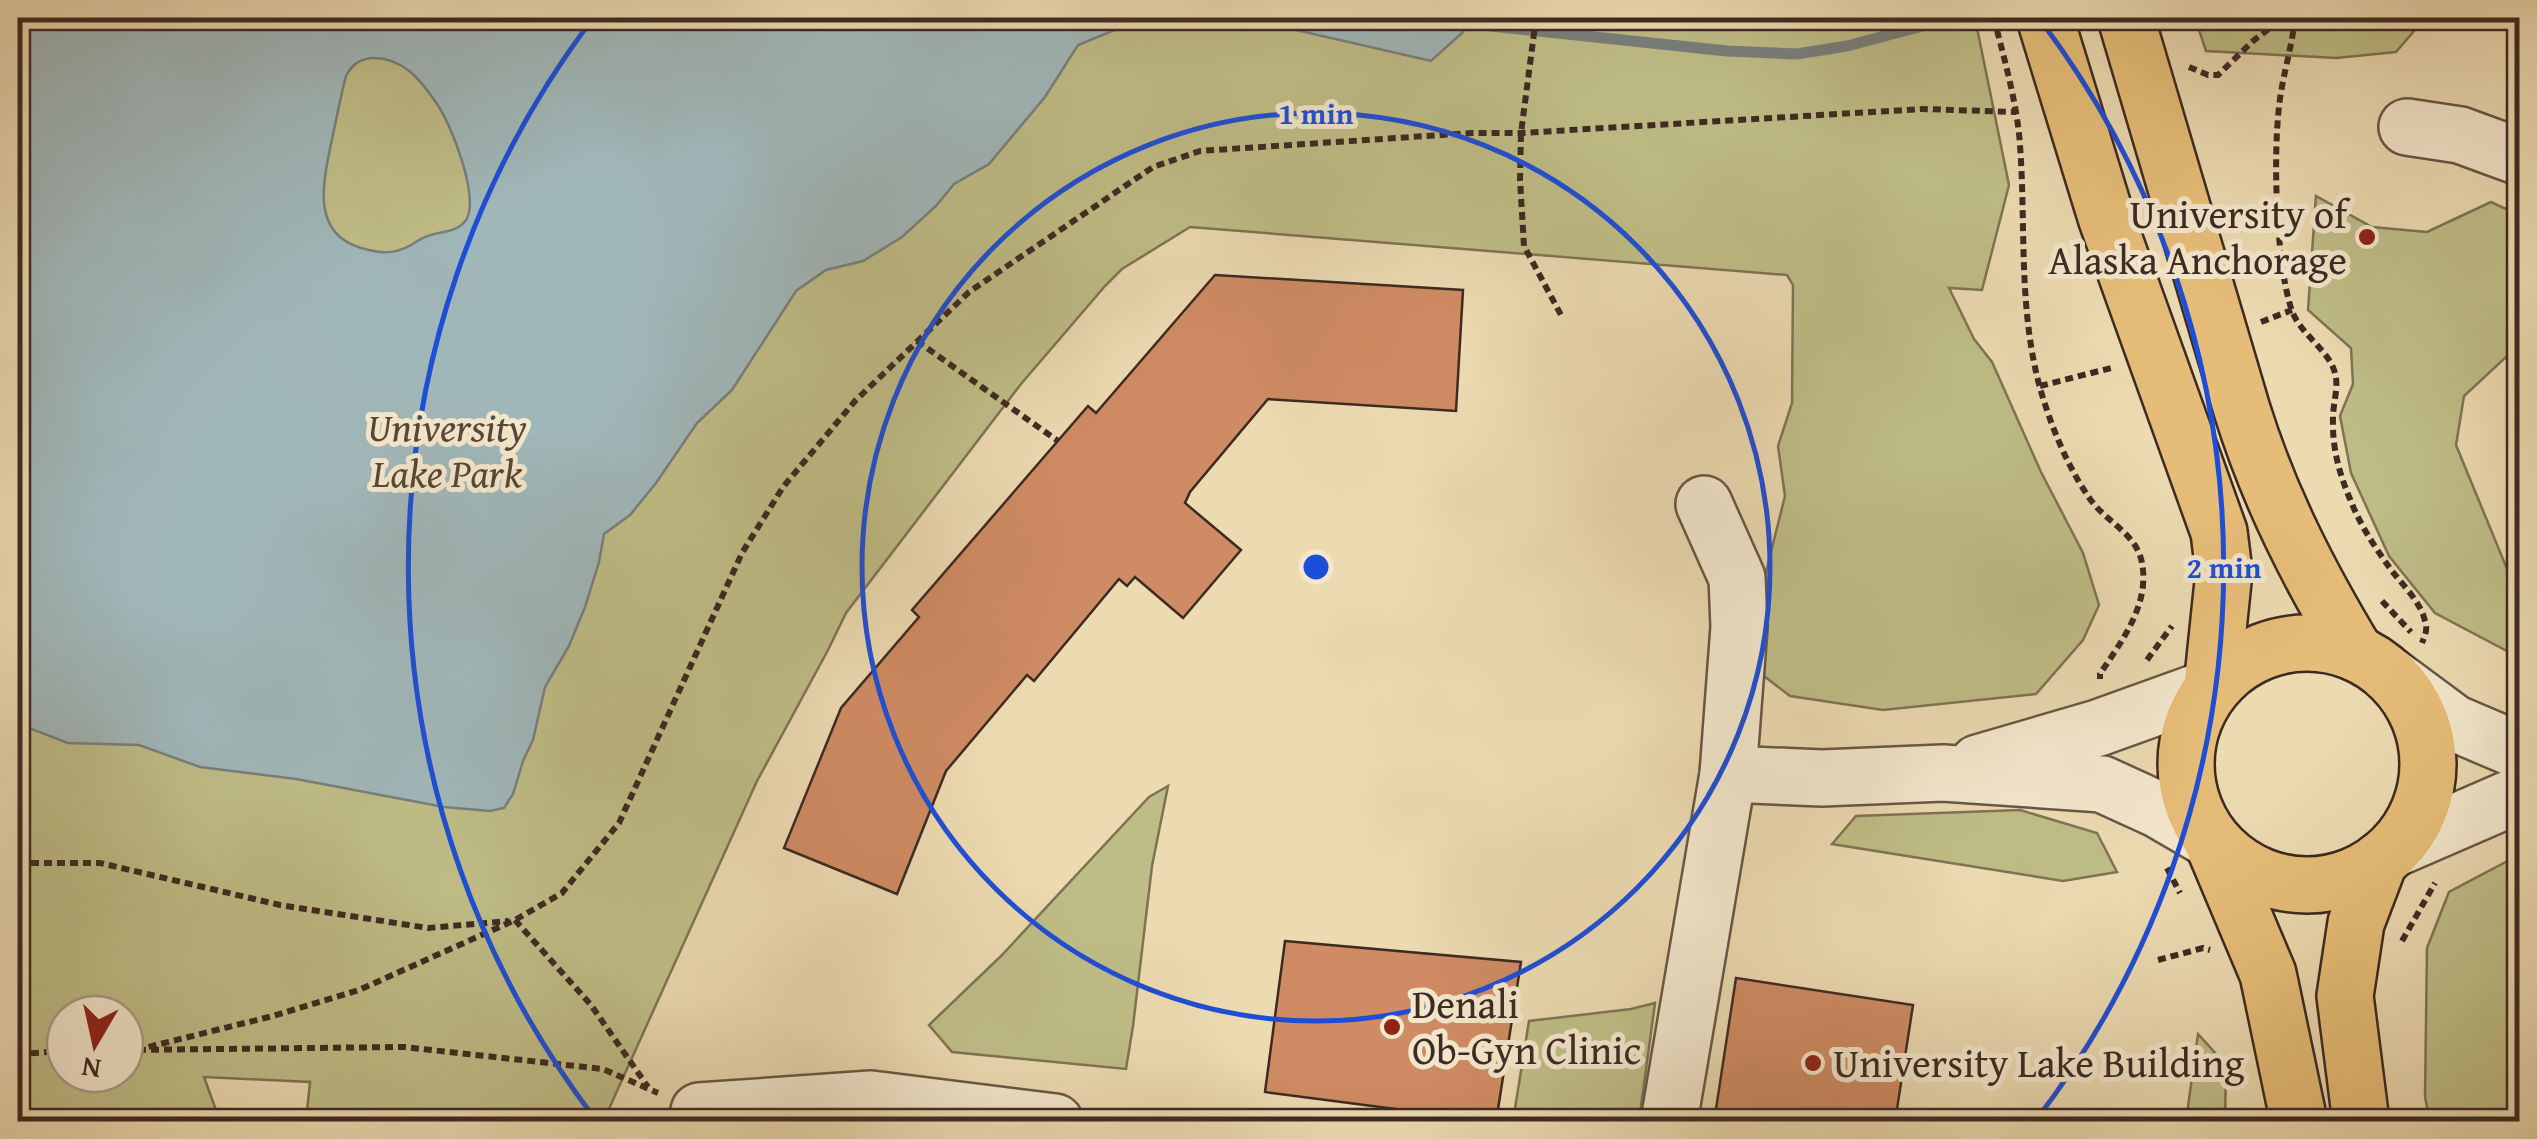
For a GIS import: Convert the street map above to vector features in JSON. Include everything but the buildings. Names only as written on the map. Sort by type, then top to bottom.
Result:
[{"type":"main road","points":[[2045,18],[2106,217],[2219,532],[2224,581],[2212,687]]},
{"type":"main road","points":[[2126,18],[2256,452],[2274,500],[2314,582],[2388,657],[2426,740],[2428,779],[2418,816],[2388,854],[2356,923],[2345,996],[2362,1122]]},
{"type":"main road","points":[[2299,1122],[2268,974],[2188,853],[2192,805],[2184,764],[2192,723],[2212,687],[2244,660],[2280,646],[2319,643],[2388,657]]},
{"type":"main road","points":[[2188,853],[2282,884],[2323,885],[2363,873],[2388,854]]},
{"type":"street","points":[[2406,128],[2460,135],[2520,158]]},
{"type":"street","points":[[1669,1122],[1728,774],[1739,627],[1737,578],[1704,504]]},
{"type":"street","points":[[2388,657],[2454,723],[2520,751]]},
{"type":"street","points":[[1943,773],[2098,728],[2212,687]]},
{"type":"street","points":[[1728,774],[1822,778],[1943,773],[2102,784],[2159,810],[2188,853]]},
{"type":"street","points":[[2388,854],[2509,799],[2520,798]]},
{"type":"street","points":[[699,1111],[871,1099],[1055,1122]]},
{"type":"path","points":[[1536,18],[1521,132],[1524,246],[1561,315]]},
{"type":"path","points":[[1994,18],[2016,112],[2024,302],[2040,386],[2054,431],[2082,487],[2099,510],[2134,542],[2141,559],[2142,584],[2131,627],[2100,674],[2101,685]]},
{"type":"path","points":[[2181,62],[2202,74],[2218,74],[2284,18]]},
{"type":"path","points":[[2295,18],[2277,129],[2280,243],[2292,310],[2332,364],[2336,378],[2333,428],[2337,462],[2362,525],[2421,610],[2427,627],[2388,657]]},
{"type":"path","points":[[2404,18],[2414,27]]},
{"type":"path","points":[[145,1048],[360,990],[515,920],[562,892],[619,823],[742,554],[783,487],[855,401],[968,292],[1153,167],[1200,151],[1472,133],[1922,109],[2016,112]]},
{"type":"path","points":[[2251,326],[2292,310]]},
{"type":"path","points":[[917,341],[1058,441]]},
{"type":"path","points":[[2040,386],[2116,366]]},
{"type":"path","points":[[2138,668],[2178,617]]},
{"type":"path","points":[[2180,893],[2188,853]]},
{"type":"path","points":[[18,863],[100,863],[280,906],[428,928],[515,920]]},
{"type":"path","points":[[2396,952],[2432,886],[2445,873]]},
{"type":"path","points":[[515,920],[591,1004],[649,1089]]},
{"type":"path","points":[[2158,960],[2203,948],[2210,963]]},
{"type":"path","points":[[145,1050],[404,1047],[603,1069],[699,1111]]},
{"type":"path","points":[[18,1054],[45,1052]]},
{"type":"green space","name":"University Lake Park","points":[[18,18],[1975,18],[2009,185],[1982,290],[1949,288],[1974,339],[1992,362],[2041,472],[2083,553],[2099,605],[2083,640],[2036,694],[1883,710],[1790,696],[1764,676],[1762,588],[1785,496],[1778,446],[1792,403],[1793,285],[1787,275],[1190,227],[1122,269],[1105,286],[1021,384],[846,613],[757,781],[608,1111],[596,1110],[601,1121],[306,1121],[310,1082],[204,1077],[220,1121],[18,1121]]},
{"type":"green space","points":[[2195,18],[2425,18],[2396,52],[2336,58],[2206,51]]},
{"type":"green space","points":[[2316,196],[2372,227],[2427,232],[2491,202],[2519,215],[2519,345],[2464,396],[2456,445],[2519,598],[2519,652],[2507,651],[2435,613],[2389,556],[2351,473],[2340,416],[2353,384],[2351,348],[2308,310]]},
{"type":"green space","points":[[1168,786],[1152,866],[1126,1069],[952,1052],[929,1025],[1001,956],[1149,797]]},
{"type":"green space","points":[[2020,810],[2097,833],[2117,872],[2063,881],[1832,844],[1856,816]]},
{"type":"green space","points":[[2519,855],[2519,1121],[2430,1121],[2425,1097],[2427,948],[2449,892]]},
{"type":"green space","points":[[1655,1003],[1639,1121],[1513,1121],[1529,1021]]},
{"type":"green space","points":[[2198,1034],[2226,1065],[2225,1121],[2186,1121]]},
{"type":"water","points":[[18,18],[1144,18],[1078,45],[1045,97],[989,164],[954,184],[902,237],[863,261],[826,270],[796,291],[732,390],[697,423],[630,515],[604,534],[585,607],[569,646],[545,687],[533,740],[504,808],[490,811],[444,807],[296,779],[200,767],[139,745],[68,743],[18,724]],"holes":[[[382,59],[410,71],[437,104],[456,143],[469,195],[469,209],[462,225],[398,251],[385,252],[345,241],[334,231],[324,205],[328,159],[346,76],[359,62]]]},
{"type":"water","points":[[1188,18],[1473,18],[1431,61],[1283,27]]},
{"type":"waterway","points":[[1472,22],[1727,51],[1797,54],[1847,46],[1949,19]]},
{"type":"place","name":"University of Alaska Anchorage","points":[[2367,237]]},
{"type":"place","name":"Denali Ob-Gyn Clinic","points":[[1392,1027]]},
{"type":"place","name":"University Lake Building","points":[[1813,1063]]}]
